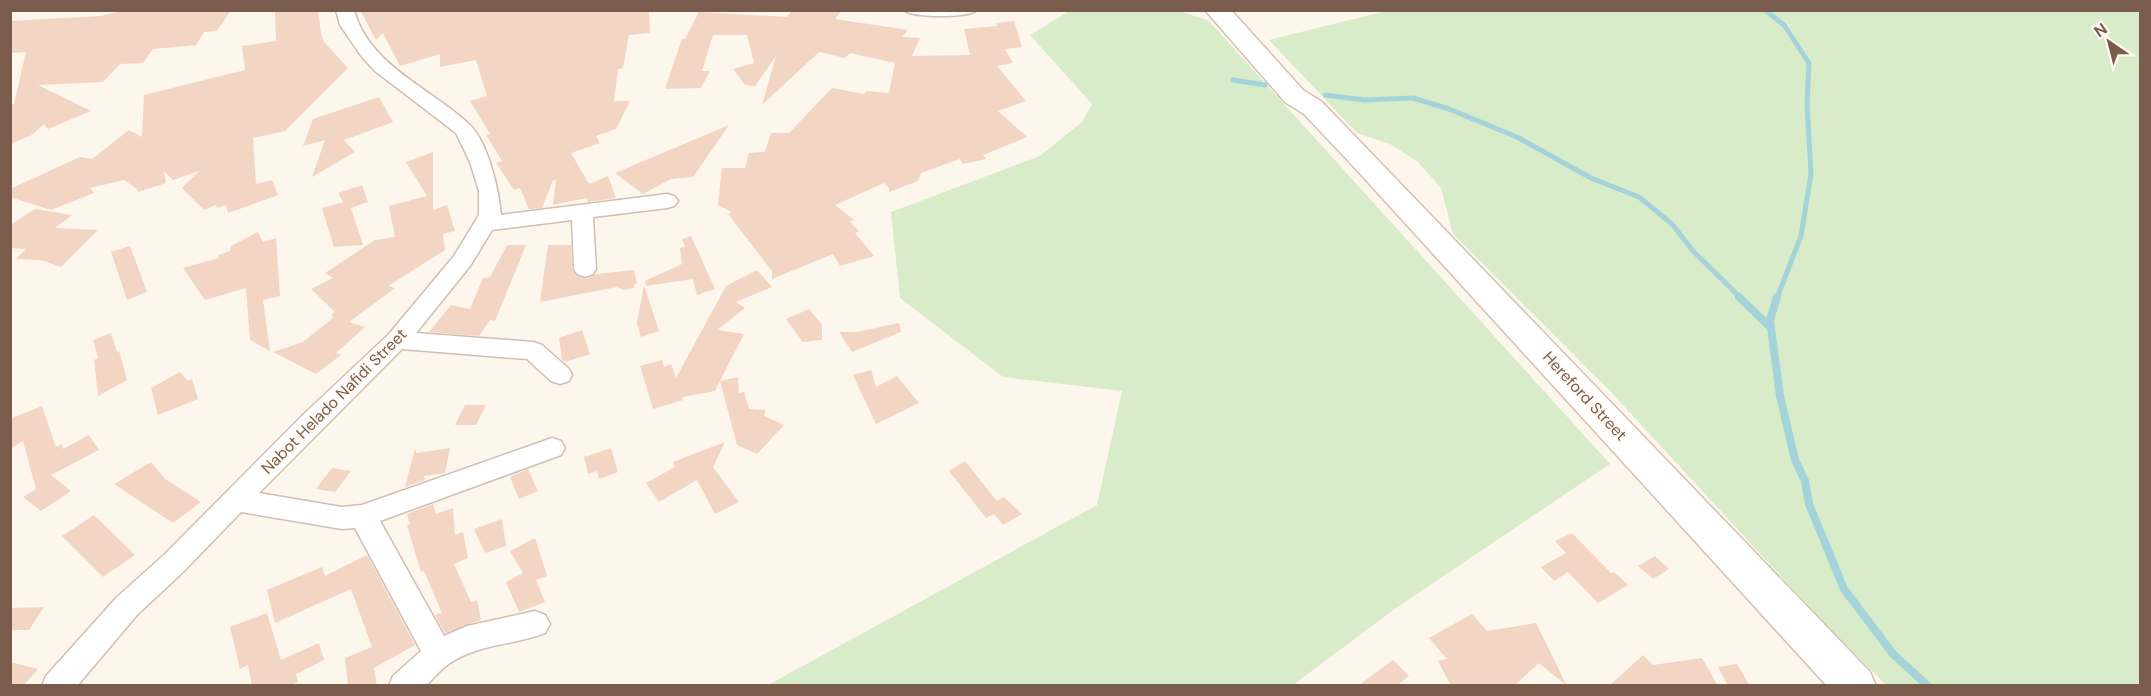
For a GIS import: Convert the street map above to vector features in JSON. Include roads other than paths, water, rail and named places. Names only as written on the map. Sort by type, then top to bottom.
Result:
[{"type":"main road","name":"Hereford Street","points":[[1221,11],[1294,96],[1313,108],[1588,399],[1854,686]]},
{"type":"street","name":"Nabot Helado Nafidi Street","points":[[57,686],[127,606],[174,563],[397,340],[462,261],[490,215],[489,191],[480,162],[464,130],[382,68],[368,53],[350,25],[345,10]]},
{"type":"street","points":[[912,10],[969,10]]},
{"type":"street","points":[[484,224],[667,201]]},
{"type":"street","points":[[582,212],[585,269]]},
{"type":"street","points":[[397,340],[533,351],[560,375]]},
{"type":"street","points":[[236,500],[342,518],[363,516],[552,448]]},
{"type":"street","points":[[363,516],[438,654]]},
{"type":"street","points":[[404,686],[438,654],[467,639],[536,624]]},
{"type":"waterway","points":[[1765,10],[1784,25],[1809,63],[1807,104],[1811,174],[1801,236],[1777,298]]},
{"type":"waterway","points":[[1233,80],[1265,85]]},
{"type":"waterway","points":[[1325,95],[1364,100],[1413,98],[1449,109],[1517,137],[1591,178],[1639,197],[1672,224],[1694,252],[1741,298]]},
{"type":"waterway","points":[[1739,297],[1771,328]]},
{"type":"waterway","points":[[1777,297],[1770,320],[1780,396],[1795,460],[1805,481],[1809,504],[1844,589],[1893,654],[1928,686]]}]
